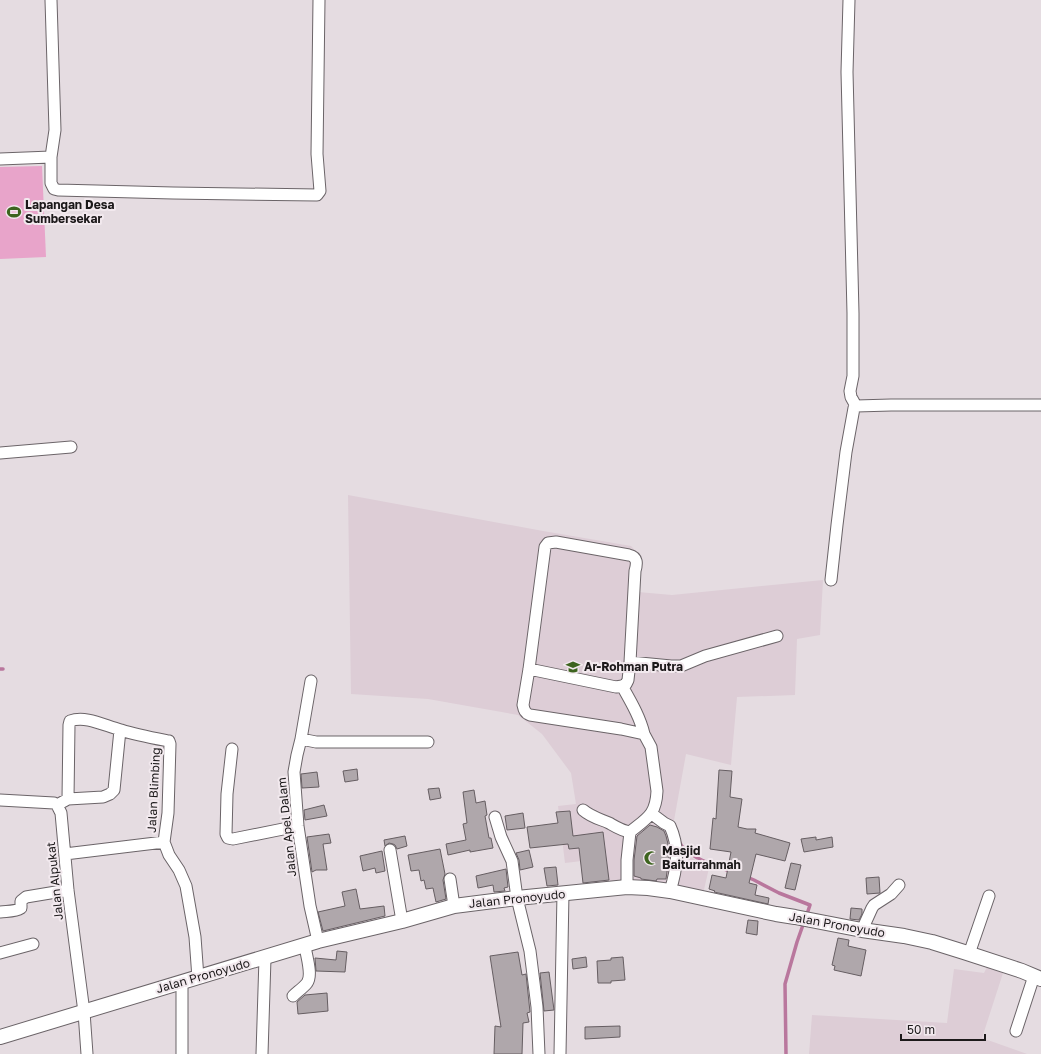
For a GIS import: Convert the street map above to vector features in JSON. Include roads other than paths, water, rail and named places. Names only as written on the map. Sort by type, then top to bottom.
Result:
[{"type":"main road","name":"Jalan Pronoyudo","points":[[0,1037],[304,946],[454,906],[627,887],[670,891],[753,910],[932,942],[1037,978]]},
{"type":"street","points":[[51,0],[54,130],[51,157],[52,186],[54,189],[317,196],[320,191],[317,154],[319,0]]},
{"type":"street","points":[[849,0],[847,72],[853,313],[853,376],[850,391],[851,397],[856,406]]},
{"type":"street","points":[[0,159],[51,157]]},
{"type":"street","points":[[856,406],[1041,405]]},
{"type":"street","points":[[831,580],[851,418],[856,406]]},
{"type":"street","points":[[0,453],[71,447]]},
{"type":"street","points":[[529,669],[616,687],[626,684],[628,680],[630,662],[636,560],[634,557],[630,555],[556,542],[548,543],[545,548],[523,705],[524,710],[527,713],[644,734]]},
{"type":"street","points":[[630,662],[681,666],[705,656],[777,636]]},
{"type":"street","name":"Jalan Apel Dalam","points":[[311,681],[294,772],[298,826],[310,906],[318,942]]},
{"type":"street","points":[[622,686],[637,714],[644,734],[651,747],[657,791],[652,814],[630,832],[627,860],[627,887]]},
{"type":"street","points":[[0,800],[50,803],[57,805],[68,800],[103,797],[110,794],[114,790],[120,730],[90,720],[77,719],[70,721],[68,800]]},
{"type":"street","name":"Jalan Blimbing","points":[[120,730],[169,741],[168,813],[164,842],[186,886],[195,937],[198,978]]},
{"type":"street","points":[[301,739],[316,742],[428,742]]},
{"type":"street","points":[[232,749],[227,794],[226,834],[228,838],[234,839],[298,826]]},
{"type":"street","name":"Jalan Alpukat","points":[[57,805],[61,813],[68,890],[84,1012],[87,1054]]},
{"type":"street","points":[[583,810],[595,819],[630,832]]},
{"type":"street","points":[[652,814],[670,826],[674,834],[677,854],[675,875],[670,891]]},
{"type":"street","points":[[495,816],[501,837],[512,861],[517,898],[530,951],[537,1007],[539,1054]]},
{"type":"street","points":[[65,854],[164,842]]},
{"type":"street","points":[[390,850],[402,921]]},
{"type":"street","points":[[450,878],[454,906]]},
{"type":"street","points":[[862,930],[874,905],[891,894],[899,885]]},
{"type":"street","points":[[0,912],[20,909],[21,901],[26,897],[68,890]]},
{"type":"street","points":[[560,1054],[563,894]]},
{"type":"street","points":[[968,954],[989,896]]},
{"type":"street","points":[[0,953],[33,944]]},
{"type":"street","points":[[292,996],[306,984],[309,979],[310,974],[304,946]]},
{"type":"street","points":[[262,1054],[265,958]]},
{"type":"street","points":[[1016,1031],[1037,978]]},
{"type":"street","points":[[182,982],[182,1054]]},
{"type":"waterway","points":[[679,841],[682,847],[694,856],[732,872]]},
{"type":"waterway","points":[[747,877],[779,893],[810,905],[806,917]]},
{"type":"waterway","points":[[786,1054],[785,984],[804,922]]},
{"type":"place","name":"Lapangan Desa Sumbersekar","points":[[14,212]]},
{"type":"place","name":"Ar-Rohman Putra","points":[[573,667]]},
{"type":"place","name":"Masjid Baiturrahmah","points":[[651,858]]}]
